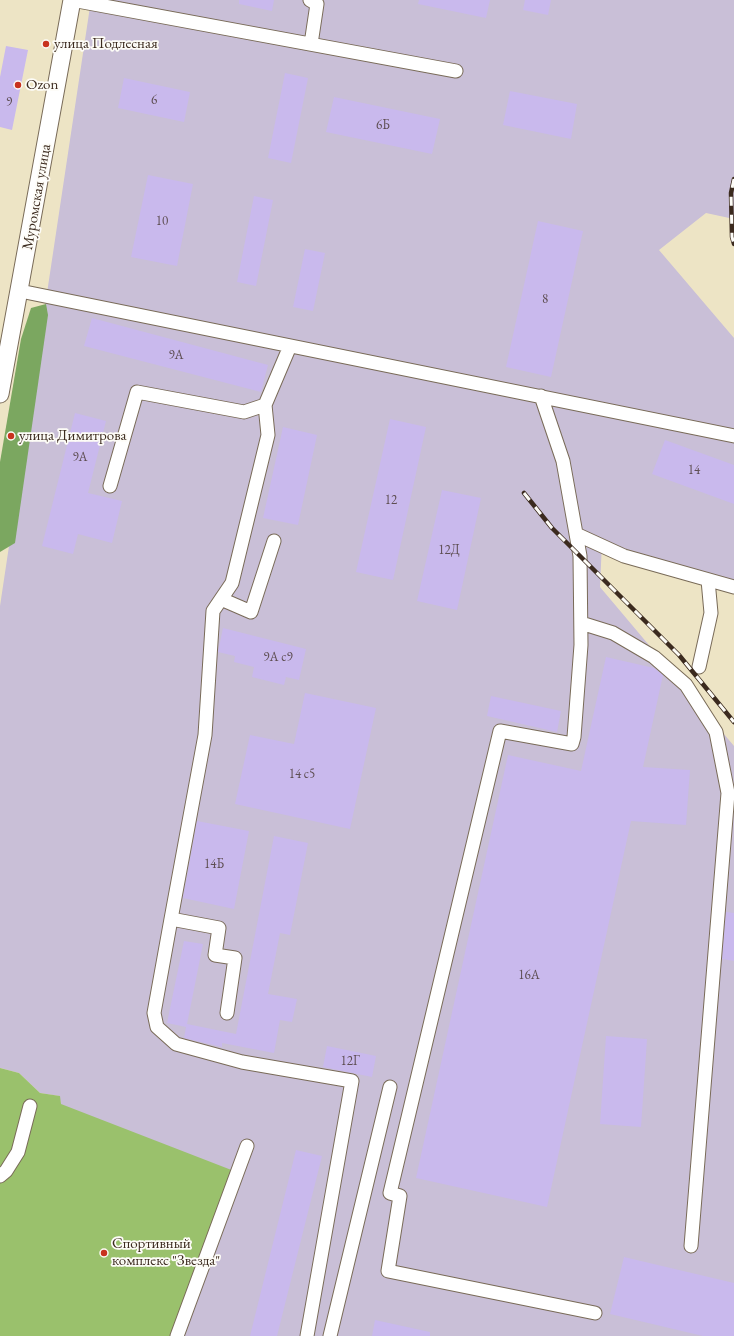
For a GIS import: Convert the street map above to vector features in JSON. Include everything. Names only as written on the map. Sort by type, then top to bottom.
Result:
[{"type":"main road","name":"Муромская улица","points":[[0,394],[20,292],[72,0]]},
{"type":"street","points":[[72,0],[456,71]]},
{"type":"street","points":[[310,0],[317,4],[311,44]]},
{"type":"street","points":[[20,292],[734,436]]},
{"type":"street","points":[[290,346],[265,405],[268,435],[232,583],[213,611],[205,735],[154,1013],[157,1027],[176,1044],[235,1060],[352,1081],[307,1336]]},
{"type":"street","points":[[110,486],[137,392],[244,412],[265,405]]},
{"type":"street","points":[[541,396],[563,461],[580,556],[581,645],[575,730],[572,744],[500,731],[390,1193],[400,1196],[388,1271],[595,1313]]},
{"type":"street","points":[[576,534],[624,556],[734,587]]},
{"type":"street","points":[[221,599],[251,612],[274,541]]},
{"type":"street","points":[[700,667],[711,613],[708,580]]},
{"type":"street","points":[[581,623],[612,633],[654,657],[686,685],[716,732],[728,793],[691,1246]]},
{"type":"street","points":[[171,919],[219,928],[215,955],[235,958],[227,1013]]},
{"type":"street","points":[[330,1336],[390,1087]]},
{"type":"street","points":[[0,1176],[6,1171],[18,1152],[30,1106]]},
{"type":"street","points":[[177,1336],[247,1146]]},
{"type":"shaded area","points":[[91,0],[734,0],[734,219],[706,213],[659,250],[734,338],[734,582],[602,542],[600,587],[734,746],[734,1336],[180,1336],[61,1104],[59,1096],[40,1093],[19,1073],[0,1068],[0,606]]},
{"type":"green space","points":[[46,304],[48,315],[15,543],[0,552],[0,462],[21,339],[31,308]]},
{"type":"green space","name":"Спортивный комплекс \"Звезда\"","points":[[0,1068],[19,1073],[40,1093],[60,1096],[61,1104],[234,1171],[180,1336],[0,1336]]},
{"type":"building","points":[[239,0],[274,0],[272,11],[239,4]]},
{"type":"building","points":[[419,0],[490,0],[486,18],[418,4]]},
{"type":"building","points":[[525,0],[551,0],[548,15],[523,10]]},
{"type":"building","points":[[6,46],[28,50],[12,130],[0,127],[0,77]]},
{"type":"building","points":[[285,73],[308,78],[291,163],[268,158]]},
{"type":"building","points":[[124,78],[190,92],[184,122],[118,108]]},
{"type":"building","points":[[510,91],[577,104],[571,139],[503,125]]},
{"type":"building","points":[[334,97],[440,119],[432,154],[326,132]]},
{"type":"building","points":[[148,175],[193,184],[177,266],[131,257]]},
{"type":"building","points":[[254,196],[273,200],[256,286],[237,282]]},
{"type":"building","points":[[538,221],[583,231],[551,377],[506,367]]},
{"type":"building","points":[[305,249],[325,253],[313,311],[293,307]]},
{"type":"building","points":[[92,318],[268,365],[261,392],[84,346]]},
{"type":"building","points":[[75,413],[106,421],[88,493],[122,501],[112,543],[78,534],[73,554],[42,546]]},
{"type":"building","points":[[390,419],[426,427],[393,580],[356,572]]},
{"type":"building","points":[[283,427],[317,435],[298,525],[263,518]]},
{"type":"building","points":[[665,440],[734,465],[734,504],[652,474]]},
{"type":"building","points":[[442,490],[481,498],[457,610],[417,601]]},
{"type":"building","points":[[223,628],[306,649],[299,680],[286,677],[284,685],[252,677],[254,667],[234,662],[235,656],[218,652]]},
{"type":"building","points":[[606,657],[654,668],[663,675],[643,767],[690,770],[686,825],[631,821],[547,1207],[416,1178],[508,755],[581,771]]},
{"type":"building","points":[[305,693],[376,708],[350,829],[235,804],[250,735],[294,744]]},
{"type":"building","points":[[491,696],[561,711],[557,732],[487,716]]},
{"type":"building","points":[[197,821],[249,831],[234,909],[183,898]]},
{"type":"building","points":[[274,836],[308,843],[290,935],[280,933],[268,994],[297,999],[292,1022],[280,1020],[274,1053],[222,1043],[222,1047],[184,1038],[186,1027],[167,1023],[184,941],[203,944],[187,1024],[236,1034]]},
{"type":"building","points":[[726,912],[734,913],[734,961],[722,959]]},
{"type":"building","points":[[606,1036],[647,1039],[641,1127],[600,1124]]},
{"type":"building","points":[[327,1046],[376,1056],[372,1077],[323,1067]]},
{"type":"building","points":[[296,1150],[322,1156],[277,1336],[250,1336]]},
{"type":"building","points":[[624,1257],[734,1283],[734,1336],[703,1336],[610,1314]]},
{"type":"building","points":[[375,1320],[430,1332],[430,1336],[372,1336]]},
{"type":"railway","points":[[734,179],[731,193],[732,237],[734,244]]},
{"type":"railway","points":[[524,493],[552,528],[679,655],[734,722]]},
{"type":"place","name":"улица Подлесная","points":[[46,44]]},
{"type":"place","name":"Ozon","points":[[18,85]]},
{"type":"place","name":"улица Димитрова","points":[[11,436]]},
{"type":"place","name":"Спортивный комплекс \"Звезда\"","points":[[104,1253]]}]
